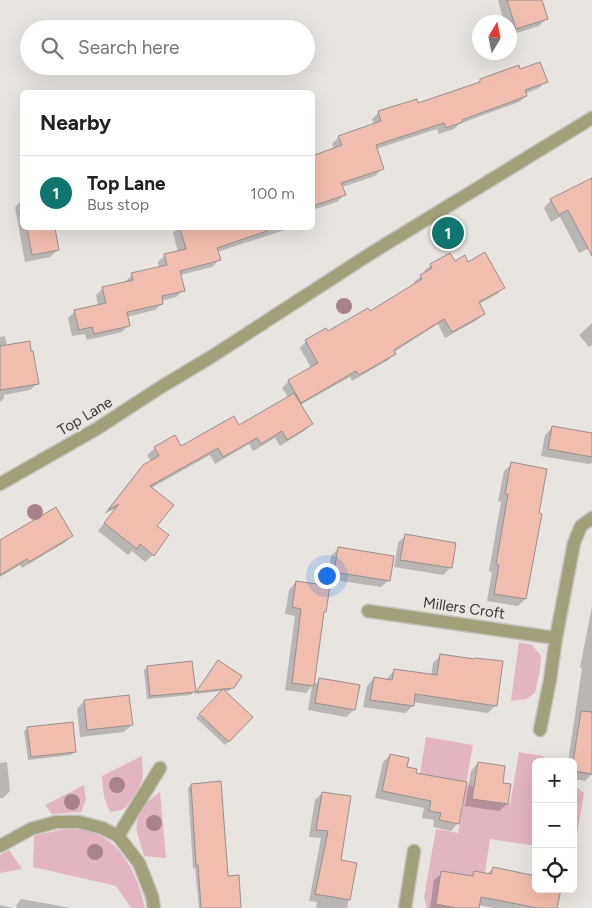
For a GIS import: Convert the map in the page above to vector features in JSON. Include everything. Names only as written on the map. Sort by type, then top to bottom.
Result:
[{"type":"street","name":"Top Lane","points":[[0,484],[98,428],[212,357],[373,252],[592,118]]},
{"type":"street","points":[[540,730],[574,543],[581,526],[592,518]]},
{"type":"street","name":"Millers Croft","points":[[368,611],[556,638]]},
{"type":"street","points":[[118,836],[160,768]]},
{"type":"street","points":[[0,846],[32,829],[56,822],[80,822],[102,828],[118,836],[139,863],[152,896],[154,908]]},
{"type":"street","points":[[405,908],[414,851]]},
{"type":"shaded area","points":[[519,642],[532,645],[541,656],[540,670],[535,693],[526,699],[511,701]]},
{"type":"shaded area","points":[[426,737],[473,745],[466,784],[474,786],[472,799],[510,804],[519,752],[545,758],[532,758],[532,845],[490,839],[485,873],[475,871],[473,876],[441,871],[436,904],[456,908],[427,908],[424,897],[436,829],[458,833],[464,801],[459,781],[420,774]]},
{"type":"shaded area","points":[[142,756],[143,777],[136,792],[122,810],[110,812],[104,797],[102,776]]},
{"type":"shaded area","points":[[84,785],[86,800],[81,812],[52,814],[45,805]]},
{"type":"shaded area","points":[[577,787],[584,793],[577,834]]},
{"type":"shaded area","points":[[160,792],[166,858],[144,856],[137,832],[138,820],[142,809],[150,799]]},
{"type":"shaded area","points":[[64,829],[91,832],[112,843],[133,873],[145,908],[131,908],[116,886],[33,867],[34,836]]},
{"type":"shaded area","points":[[9,850],[22,869],[0,873],[0,855]]},
{"type":"building","points":[[507,0],[542,0],[548,19],[517,29],[517,15],[512,15]]},
{"type":"building","points":[[540,62],[548,82],[525,90],[527,96],[462,120],[463,122],[446,128],[444,123],[376,145],[384,169],[341,183],[346,195],[315,205],[315,155],[342,145],[338,136],[381,121],[378,111],[417,99],[418,103],[480,82],[480,79],[519,65],[520,69]]},
{"type":"building","points":[[592,178],[592,256],[568,210],[559,215],[550,199]]},
{"type":"building","points":[[27,230],[55,230],[59,250],[32,255]]},
{"type":"building","points":[[181,230],[267,230],[217,248],[221,260],[180,271],[185,291],[162,296],[163,304],[127,312],[130,326],[94,334],[92,327],[79,330],[74,310],[106,303],[102,287],[133,280],[131,273],[167,265],[164,254],[186,249]]},
{"type":"building","points":[[485,252],[505,288],[479,302],[485,314],[452,332],[444,319],[394,350],[396,354],[359,375],[356,371],[301,403],[288,380],[318,363],[305,340],[326,328],[328,331],[368,308],[370,311],[422,279],[420,275],[432,268],[430,264],[450,253],[455,261],[465,255],[468,262]]},
{"type":"building","points":[[30,341],[39,384],[0,390],[0,346]]},
{"type":"building","points":[[294,393],[313,424],[287,440],[282,431],[261,444],[257,438],[223,457],[218,448],[150,486],[174,505],[157,526],[169,535],[154,556],[140,544],[137,549],[104,523],[119,504],[108,510],[143,465],[159,456],[154,447],[175,435],[181,446],[234,416],[239,425]]},
{"type":"building","points":[[552,426],[592,433],[592,457],[548,449]]},
{"type":"building","points":[[511,462],[547,469],[539,513],[542,514],[526,599],[494,594],[499,565],[496,564],[508,494],[505,494]]},
{"type":"building","points":[[56,507],[73,536],[29,562],[27,559],[0,575],[0,540]]},
{"type":"building","points":[[405,534],[456,543],[452,568],[400,560]]},
{"type":"building","points":[[338,547],[394,556],[390,581],[334,572]]},
{"type":"building","points":[[296,581],[330,586],[326,612],[324,612],[314,686],[292,683],[301,609],[292,607]]},
{"type":"building","points":[[440,654],[503,661],[497,706],[415,694],[414,706],[370,700],[374,677],[392,680],[394,669],[437,675]]},
{"type":"building","points":[[218,660],[242,676],[234,688],[196,692]]},
{"type":"building","points":[[192,661],[196,692],[150,696],[147,666]]},
{"type":"building","points":[[319,678],[360,685],[355,710],[315,703]]},
{"type":"building","points":[[223,689],[253,717],[229,742],[199,714]]},
{"type":"building","points":[[129,695],[133,725],[87,730],[84,700]]},
{"type":"building","points":[[581,711],[592,712],[592,774],[577,772],[577,758],[574,758]]},
{"type":"building","points":[[73,722],[76,752],[31,757],[27,727]]},
{"type":"building","points":[[390,754],[409,758],[407,767],[417,769],[416,773],[467,782],[459,824],[439,820],[441,813],[429,811],[431,801],[382,791]]},
{"type":"building","points":[[478,762],[505,766],[503,783],[511,784],[508,804],[472,799]]},
{"type":"building","points":[[221,781],[228,876],[239,875],[241,908],[201,908],[198,865],[196,865],[191,784]]},
{"type":"building","points":[[322,792],[351,796],[341,860],[357,863],[350,900],[315,894],[328,831],[316,830]]},
{"type":"building","points":[[493,867],[532,875],[532,893],[560,893],[557,908],[538,908],[481,897],[479,908],[456,908],[436,904],[441,871],[473,876],[474,871],[491,874]]},
{"type":"place","name":"Top Lane","points":[[448,233]]}]
